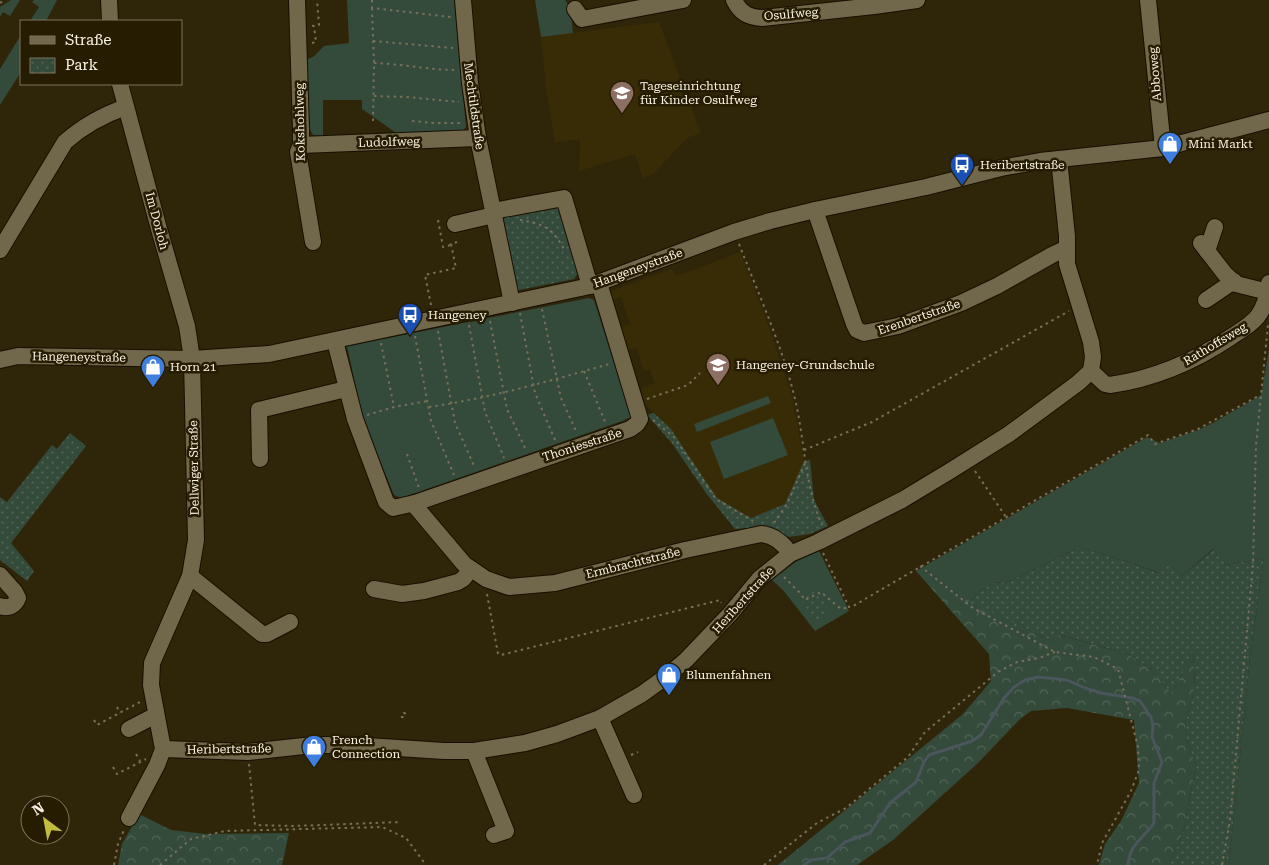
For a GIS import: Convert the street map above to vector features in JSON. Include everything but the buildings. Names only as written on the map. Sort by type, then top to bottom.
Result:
[{"type":"street","points":[[109,0],[110,20]]},
{"type":"street","name":"Kokshohlweg","points":[[297,0],[300,145],[298,152],[313,242]]},
{"type":"street","name":"Mechtildstraße","points":[[463,0],[469,74],[478,138],[493,213],[515,303]]},
{"type":"street","points":[[575,9],[582,19],[683,0]]},
{"type":"street","name":"Osulfweg","points":[[734,0],[746,15],[762,18],[916,0]]},
{"type":"street","name":"Abboweg","points":[[1148,0],[1162,148]]},
{"type":"street","name":"Im Dorloh","points":[[120,85],[187,326],[192,359]]},
{"type":"street","points":[[0,250],[65,142],[78,130],[109,113],[126,107]]},
{"type":"street","name":"Hangeneystraße","points":[[0,360],[18,356],[192,359],[269,354],[413,324],[434,315],[467,313],[540,298],[595,284],[770,220],[926,187],[1001,168],[1059,159],[1162,148],[1269,120]]},
{"type":"street","name":"Ludolfweg","points":[[300,145],[478,138]]},
{"type":"street","points":[[1059,159],[1067,264],[1091,342],[1093,357],[1091,371]]},
{"type":"street","points":[[455,224],[493,213],[564,198],[622,360],[640,419]]},
{"type":"street","name":"Erenbertstraße","points":[[815,210],[854,324],[864,334],[898,326],[960,303],[997,286],[1067,248]]},
{"type":"street","points":[[1215,227],[1204,247],[1225,274],[1236,284],[1268,292]]},
{"type":"street","points":[[1206,300],[1234,281]]},
{"type":"street","name":"Rathoffsweg","points":[[1091,371],[1105,384],[1110,386],[1150,376],[1184,364],[1222,343],[1253,320],[1262,309],[1269,284]]},
{"type":"street","points":[[335,341],[355,419],[386,502],[393,508],[419,502]]},
{"type":"street","name":"Dellwiger Straße","points":[[163,749],[152,696],[150,676],[152,664],[190,576],[196,540],[192,359]]},
{"type":"street","name":"Heribertstraße","points":[[163,749],[248,752],[323,745],[474,751],[525,743],[557,734],[600,718],[667,676],[686,660],[773,566],[790,554],[902,500],[1009,434],[1078,383],[1091,371]]},
{"type":"street","points":[[260,459],[259,410],[346,389]]},
{"type":"street","name":"Thoniesstraße","points":[[419,502],[459,486],[630,428],[637,424],[640,419]]},
{"type":"street","name":"Ermbrachtstraße","points":[[419,502],[416,507],[462,562],[486,579],[509,587],[555,583],[685,550],[764,534]]},
{"type":"street","points":[[764,534],[785,545],[790,554]]},
{"type":"street","points":[[374,589],[402,594],[424,591],[458,582],[463,579],[470,569]]},
{"type":"street","points":[[0,575],[18,598],[11,607],[0,606]]},
{"type":"street","points":[[190,576],[262,634],[267,634],[290,622]]},
{"type":"street","points":[[129,729],[156,715]]},
{"type":"street","points":[[600,718],[634,795]]},
{"type":"street","points":[[129,818],[157,765],[163,749]]},
{"type":"street","points":[[474,751],[507,832]]},
{"type":"path","points":[[0,3],[5,0]]},
{"type":"path","points":[[309,26],[319,25],[317,0]]},
{"type":"path","points":[[372,0],[373,124]]},
{"type":"path","points":[[372,8],[454,18]]},
{"type":"path","points":[[311,43],[316,42],[314,26]]},
{"type":"path","points":[[373,41],[454,48]]},
{"type":"path","points":[[374,63],[434,70],[462,70]]},
{"type":"path","points":[[374,96],[466,102]]},
{"type":"path","points":[[412,121],[469,123]]},
{"type":"path","points":[[515,219],[541,224],[550,229],[557,237],[568,257]]},
{"type":"path","points":[[438,220],[443,247],[458,242]]},
{"type":"path","points":[[734,232],[772,326],[794,395],[814,506],[822,525]]},
{"type":"path","points":[[451,245],[456,268],[425,275],[455,423],[480,479]]},
{"type":"path","points":[[441,272],[442,276]]},
{"type":"path","points":[[540,298],[560,398],[582,444]]},
{"type":"path","points":[[515,303],[535,393],[560,452]]},
{"type":"path","points":[[804,450],[872,422],[1080,305]]},
{"type":"path","points":[[488,308],[507,409],[531,462]]},
{"type":"path","points":[[1222,865],[1230,820],[1253,564],[1256,445],[1268,321],[1262,309]]},
{"type":"path","points":[[467,313],[484,412],[509,469]]},
{"type":"path","points":[[413,324],[431,422],[459,486]]},
{"type":"path","points":[[378,332],[394,407]]},
{"type":"path","points":[[429,407],[504,392],[622,360]]},
{"type":"path","points":[[584,371],[611,435]]},
{"type":"path","points":[[635,403],[688,385],[700,373]]},
{"type":"path","points":[[773,566],[805,600],[821,592],[842,609],[853,606],[1148,435],[1154,444],[1198,429],[1260,395]]},
{"type":"path","points":[[355,419],[394,407],[428,401]]},
{"type":"path","points":[[640,419],[650,419],[674,437],[716,499],[755,522],[764,534],[787,504],[806,461]]},
{"type":"path","points":[[407,454],[419,502]]},
{"type":"path","points":[[967,460],[1006,517]]},
{"type":"path","points":[[818,542],[849,607]]},
{"type":"path","points":[[920,566],[973,608],[1055,652],[1094,657],[1118,668],[1138,747],[1139,770],[1131,792],[1102,843],[1096,865]]},
{"type":"path","points":[[486,579],[488,605],[498,654],[500,655],[720,600],[730,614]]},
{"type":"path","points":[[764,865],[817,822],[846,808],[908,757],[925,732],[998,672],[1017,662],[1039,658],[1055,652]]},
{"type":"path","points":[[94,720],[97,725],[152,696]]},
{"type":"path","points":[[117,707],[120,713]]},
{"type":"path","points":[[401,718],[404,717],[404,713],[407,714]]},
{"type":"path","points":[[113,767],[117,774],[163,749]]},
{"type":"path","points":[[248,752],[255,825],[294,826],[401,822]]},
{"type":"path","points":[[136,754],[140,761]]},
{"type":"path","points":[[114,865],[118,844],[129,818]]},
{"type":"path","points":[[160,865],[191,839],[225,831],[382,827],[406,838],[426,865]]},
{"type":"shaded area","name":"Tageseinrichtung für Kinder Osulfweg","points":[[659,22],[701,133],[687,138],[653,174],[643,178],[635,154],[579,171],[580,139],[555,143],[547,95],[541,37]]},
{"type":"shaded area","name":"Hangeney-Grundschule","points":[[740,252],[768,324],[792,396],[804,461],[785,504],[751,518],[717,498],[671,429],[645,404],[641,388],[655,383],[650,369],[644,371],[637,348],[628,350],[620,328],[630,324],[621,297],[612,300],[609,292],[671,269],[677,276]]},
{"type":"green space","points":[[11,0],[20,0],[10,16],[3,12],[0,17],[0,7]]},
{"type":"green space","points":[[34,0],[57,0],[47,20],[31,20],[39,7],[32,2]]},
{"type":"green space","points":[[347,0],[454,0],[466,127],[463,131],[402,137],[362,109],[362,100],[323,100],[323,136],[313,135],[310,129],[305,60],[313,57],[324,46],[349,43]]},
{"type":"green space","points":[[535,0],[565,0],[570,7],[573,33],[541,37]]},
{"type":"green space","points":[[20,37],[20,74],[0,105],[0,69]]},
{"type":"green space","points":[[558,202],[581,269],[574,279],[516,289],[502,220],[509,211]]},
{"type":"green space","points":[[589,298],[594,300],[631,417],[401,498],[394,495],[363,420],[347,346]]},
{"type":"green space","points":[[1269,349],[1269,865],[1229,865],[1250,656],[1264,558],[1226,565],[1213,549],[1182,576],[1170,565],[1160,573],[1080,547],[1008,582],[993,583],[976,594],[971,602],[958,595],[923,567],[1147,437],[1160,443],[1198,430],[1261,395]]},
{"type":"green space","points":[[768,396],[771,403],[697,432],[694,424]]},
{"type":"green space","points":[[654,413],[671,429],[717,498],[751,518],[785,504],[804,461],[810,460],[814,500],[828,526],[810,534],[789,537],[763,527],[735,529],[706,493],[671,442],[647,415]]},
{"type":"green space","points":[[773,418],[788,455],[724,479],[710,442]]},
{"type":"green space","points":[[70,433],[86,446],[11,543],[34,571],[27,581],[0,560],[0,497],[7,502],[52,445],[57,449]]},
{"type":"green space","points":[[1080,547],[1159,573],[1170,564],[1182,576],[1214,549],[1226,565],[1264,558],[1250,656],[1229,865],[1169,865],[1183,833],[1196,766],[1187,740],[1185,724],[1195,688],[1193,650],[1172,694],[1151,669],[1128,654],[1057,634],[1052,641],[971,602],[976,594],[993,583],[1008,582]]},
{"type":"green space","points":[[819,551],[849,611],[815,631],[783,590],[772,580],[797,561]]},
{"type":"green space","points":[[923,567],[958,595],[1052,641],[1056,634],[1128,654],[1151,669],[1172,694],[1193,649],[1195,688],[1185,724],[1187,740],[1196,766],[1183,833],[1169,865],[1099,865],[1105,844],[1121,821],[1139,783],[1134,720],[1067,708],[1031,711],[1020,719],[978,763],[893,840],[857,865],[778,865],[963,714],[991,681],[989,654],[916,571]]},
{"type":"green space","points":[[818,589],[830,614],[815,622],[801,599]]},
{"type":"green space","points":[[139,814],[171,830],[206,834],[289,833],[282,865],[118,865],[122,844]]},
{"type":"waterway","points":[[804,865],[811,860],[827,858],[845,842],[870,833],[890,803],[916,782],[929,755],[972,741],[981,735],[1004,698],[1014,687],[1025,680],[1038,677],[1067,680],[1101,693],[1132,698],[1140,701],[1151,717],[1153,726],[1152,737],[1162,762],[1154,783],[1154,823],[1134,846],[1128,865]]},
{"type":"place","name":"Tageseinrichtung für Kinder Osulfweg","points":[[622,114]]},
{"type":"place","name":"Mini Markt","points":[[1170,165]]},
{"type":"place","name":"Heribertstraße","points":[[962,186]]},
{"type":"place","name":"Hangeney","points":[[410,336]]},
{"type":"place","name":"Hangeney-Grundschule","points":[[718,386]]},
{"type":"place","name":"Horn 21","points":[[153,388]]},
{"type":"place","name":"Blumenfahnen","points":[[669,696]]},
{"type":"place","name":"French Connection","points":[[314,768]]}]
